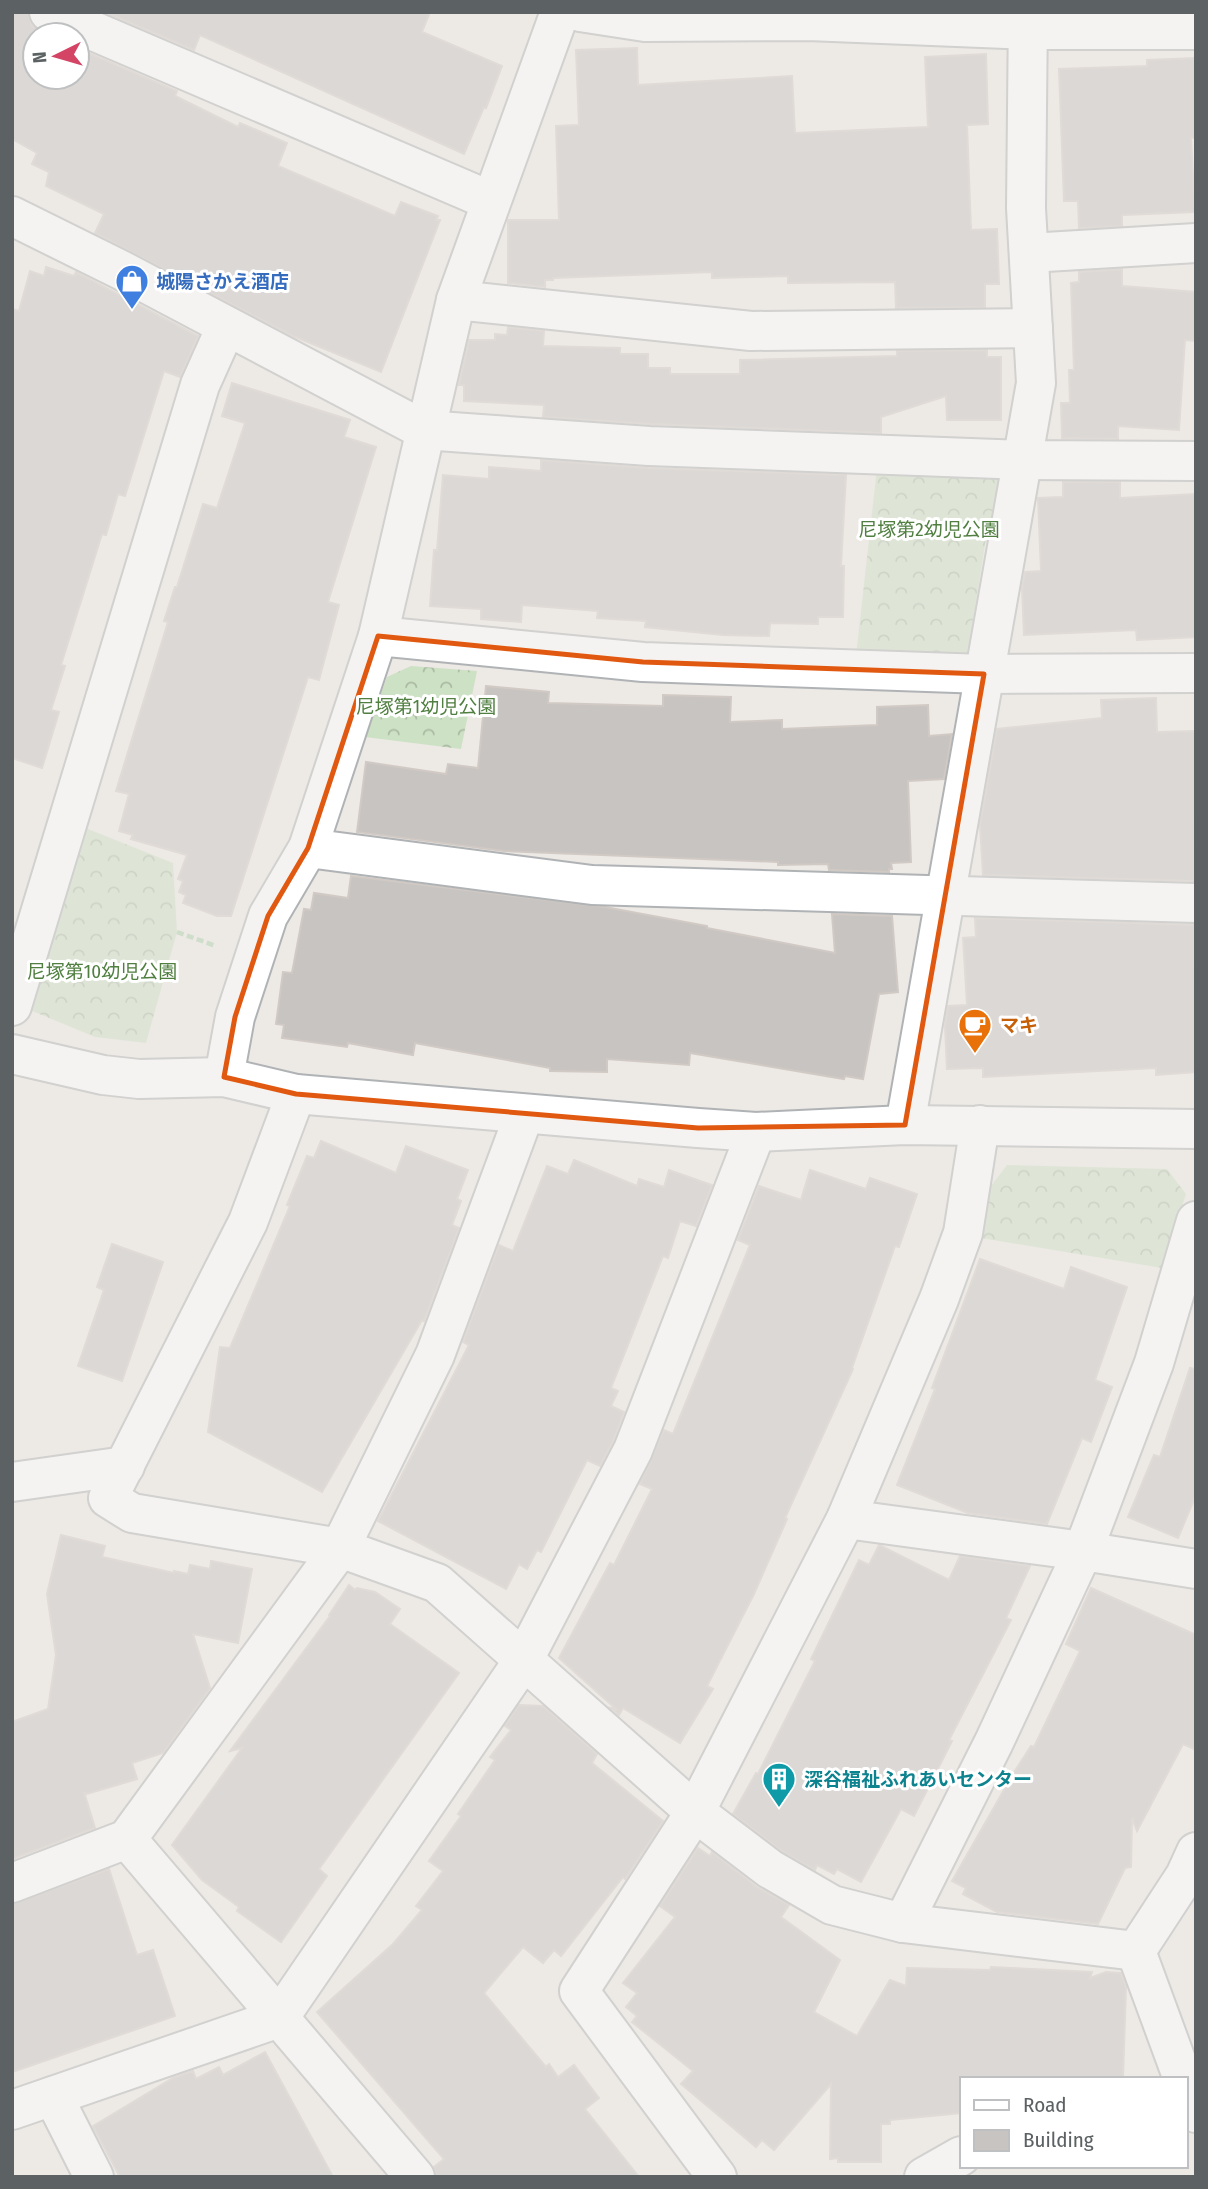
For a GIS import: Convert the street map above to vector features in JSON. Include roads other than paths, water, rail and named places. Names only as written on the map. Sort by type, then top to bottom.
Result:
[{"type":"street","points":[[49,12],[491,201]]},
{"type":"street","points":[[224,1077],[235,1017],[268,916],[308,848],[378,636],[456,300],[560,12]]},
{"type":"street","points":[[580,12],[645,22],[807,17],[1028,21],[1196,30]]},
{"type":"street","points":[[905,1125],[1036,383],[1026,208],[1028,21]]},
{"type":"street","points":[[13,219],[121,270],[424,430],[649,446],[1023,460],[1196,461]]},
{"type":"street","points":[[1029,253],[1196,243]]},
{"type":"street","points":[[456,300],[751,331],[1032,328]]},
{"type":"street","points":[[12,1006],[200,385],[226,327]]},
{"type":"street","points":[[378,636],[643,662],[984,674],[1196,673]]},
{"type":"street","points":[[308,848],[592,885],[1196,903]]},
{"type":"street","points":[[12,1054],[139,1079],[224,1077],[296,1094],[524,1115],[756,1132],[905,1125],[1196,1129]]},
{"type":"street","points":[[296,1094],[248,1222],[108,1498],[132,1513],[340,1548],[437,1583],[695,1812],[770,1869],[832,1905],[903,1923],[1136,1951]]},
{"type":"street","points":[[12,1883],[127,1839],[340,1548],[435,1355],[524,1115]]},
{"type":"street","points":[[717,2177],[579,1991],[695,1812],[846,1518],[939,1299],[963,1233],[980,1125]]},
{"type":"street","points":[[12,2110],[279,2018],[523,1661],[633,1450],[756,1132]]},
{"type":"street","points":[[903,1923],[995,1742],[1083,1551],[1154,1363],[1196,1221]]},
{"type":"street","points":[[12,1482],[125,1466]]},
{"type":"street","points":[[846,1518],[1196,1569]]},
{"type":"street","points":[[127,1839],[415,2177]]},
{"type":"street","points":[[1136,1951],[1181,1905],[1185,1876],[1196,1852]]},
{"type":"street","points":[[1136,1951],[1182,2077]]},
{"type":"street","points":[[1187,2090],[1196,2113]]},
{"type":"street","points":[[53,2096],[94,2177]]},
{"type":"street","points":[[924,2177],[960,2157]]},
{"type":"place","name":"城陽さかえ酒店","points":[[132,311]]},
{"type":"place","name":"マキ","points":[[975,1055]]},
{"type":"place","name":"深谷福祉ふれあいセンター","points":[[779,1809]]},
{"type":"park label","name":"尼塚第2幼児公園","points":[[929,529]]},
{"type":"park label","name":"尼塚第1幼児公園","points":[[426,706]]},
{"type":"park label","name":"尼塚第10幼児公園","points":[[102,971]]}]
